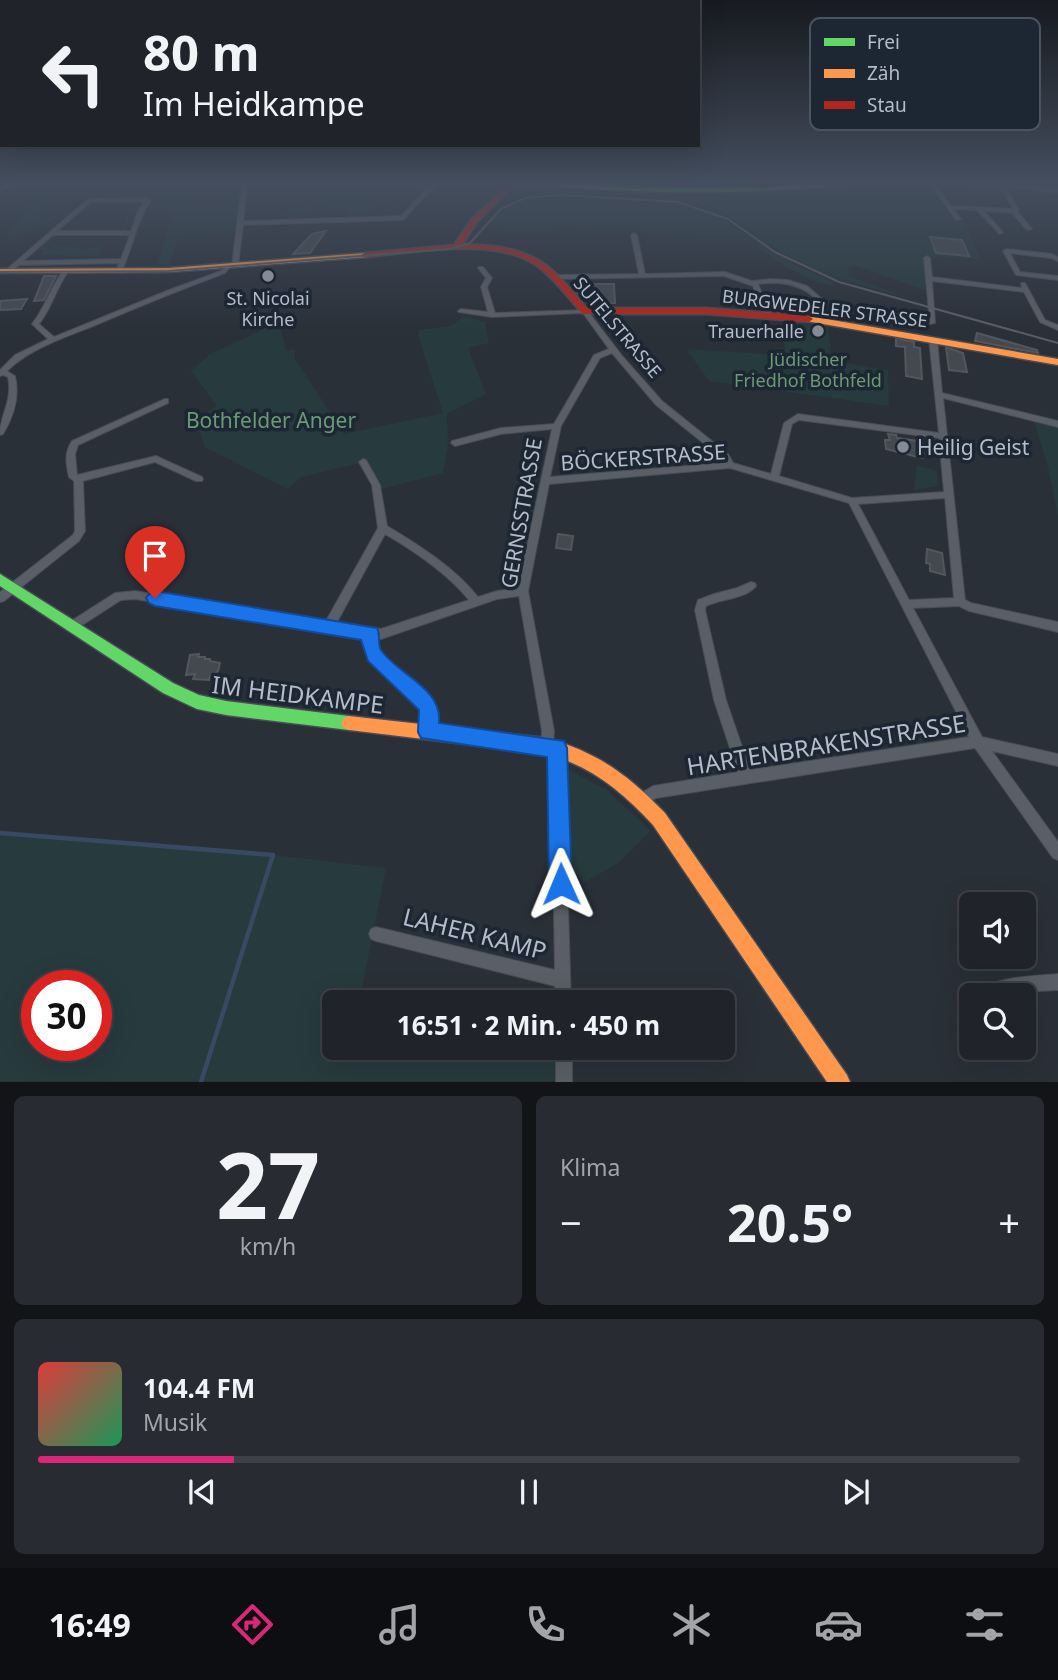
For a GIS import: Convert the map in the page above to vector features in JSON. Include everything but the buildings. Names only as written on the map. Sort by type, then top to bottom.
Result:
[{"type":"main road","points":[[456,248],[467,231]]},
{"type":"main road","name":"SUTELSTRASSE","points":[[8,269],[65,272],[122,266],[231,266],[456,248],[512,251],[537,262],[585,311]]},
{"type":"main road","name":"BURGWEDELER STRASSE","points":[[585,311],[705,311],[768,315],[933,339],[1058,362]]},
{"type":"main road","name":"IM HEIDKAMPE","points":[[0,579],[168,688],[197,702],[226,708],[552,747],[604,768],[643,800],[675,841],[840,1082]]},
{"type":"street","points":[[1,373],[18,357],[52,340],[223,272],[231,266],[239,231]]},
{"type":"street","points":[[52,233],[134,233],[122,266],[8,269],[52,233]]},
{"type":"street","points":[[634,235],[642,273]]},
{"type":"street","points":[[1058,259],[1006,251],[1042,321],[1058,328]]},
{"type":"street","points":[[927,258],[932,323]]},
{"type":"street","points":[[481,268],[488,278],[484,287],[492,315]]},
{"type":"street","points":[[52,340],[35,324],[47,312],[56,284],[65,272]]},
{"type":"street","points":[[554,278],[642,273],[725,274],[753,283],[782,280],[814,293],[818,298],[819,321]]},
{"type":"street","points":[[1018,274],[1058,278]]},
{"type":"street","points":[[929,279],[1026,290]]},
{"type":"street","points":[[753,283],[758,288],[768,315]]},
{"type":"street","points":[[461,311],[492,315],[585,311]]},
{"type":"street","name":"SUTELSTRASSE","points":[[585,311],[659,403],[725,456],[730,465]]},
{"type":"street","points":[[933,339],[960,602]]},
{"type":"street","name":"GERNSSTRASSE","points":[[552,747],[523,591],[557,426],[597,357],[614,350]]},
{"type":"street","points":[[0,432],[6,423],[13,390],[11,376],[1,373]]},
{"type":"street","points":[[938,394],[1058,424]]},
{"type":"street","points":[[165,401],[75,443],[71,450],[73,477],[78,479],[156,459],[199,480]]},
{"type":"street","points":[[775,479],[788,423],[798,417],[941,436]]},
{"type":"street","points":[[455,443],[501,431],[557,426]]},
{"type":"street","points":[[329,626],[383,528],[376,485],[363,462]]},
{"type":"street","name":"BÖCKERSTRASSE","points":[[545,481],[730,465],[852,501],[948,495]]},
{"type":"street","points":[[0,598],[76,538],[80,531],[78,479]]},
{"type":"street","points":[[852,501],[978,742],[1058,853]]},
{"type":"street","points":[[383,528],[472,594],[476,602]]},
{"type":"street","points":[[746,778],[720,700],[700,610],[702,603],[709,598],[743,592],[751,586]]},
{"type":"street","points":[[72,626],[119,596],[135,595],[381,634],[512,591],[523,591]]},
{"type":"street","points":[[906,604],[960,602],[969,607],[1058,627]]},
{"type":"street","points":[[371,634],[370,644],[374,656],[427,705],[430,715],[428,732]]},
{"type":"street","name":"HARTENBRAKENSTRASSE","points":[[643,800],[653,792],[978,742],[1058,760]]},
{"type":"street","name":"LAHER KAMP","points":[[552,747],[563,990]]},
{"type":"street","name":"LAHER KAMP","points":[[376,934],[563,980]]},
{"type":"street","points":[[1036,983],[1058,982]]},
{"type":"street","points":[[564,1060],[564,1082]]},
{"type":"green space","points":[[11,231],[34,231],[19,232],[14,236],[17,239],[6,239]]},
{"type":"green space","points":[[167,231],[235,231],[178,237],[169,266],[158,264]]},
{"type":"green space","points":[[646,231],[744,231],[757,241],[710,240],[689,235],[647,234]]},
{"type":"green space","points":[[752,231],[968,231],[981,260],[930,256],[924,259],[925,290],[854,265],[846,270],[853,274],[848,274],[853,278],[924,303],[825,274],[783,253]]},
{"type":"green space","points":[[762,244],[836,286],[818,282],[794,271],[755,245]]},
{"type":"green space","points":[[53,246],[83,247],[82,249],[103,247],[100,250],[102,254],[97,256],[39,255],[44,250],[39,250],[41,247],[51,249]]},
{"type":"green space","name":"Bothfelder Anger","points":[[464,316],[485,322],[489,343],[468,348],[486,394],[447,414],[448,444],[443,473],[381,489],[368,461],[301,477],[288,489],[205,447],[196,420],[217,406],[191,371],[210,354],[279,322],[286,351],[295,349],[295,359],[344,434],[443,413],[418,335],[419,330],[451,326]]},
{"type":"green space","name":"Jüdischer Friedhof Bothfeld","points":[[783,321],[828,327],[832,361],[888,370],[889,406],[709,381],[689,353],[688,349],[785,355]]},
{"type":"green space","points":[[1033,418],[1058,424],[1058,516],[1047,463]]},
{"type":"green space","points":[[917,465],[937,471],[938,486],[914,490]]},
{"type":"green space","points":[[565,768],[607,790],[651,831],[618,863],[585,882],[567,865]]},
{"type":"green space","points":[[0,833],[273,855],[386,868],[362,990],[322,990],[322,1060],[564,1060],[564,1081],[0,1081]]},
{"type":"waterway","points":[[0,833],[273,855],[201,1082]]},
{"type":"tram line","points":[[0,272],[169,271],[450,249],[470,243],[480,231]]},
{"type":"tram line","points":[[746,231],[775,252],[839,282],[1058,343]]},
{"type":"traffic: fast","points":[[0,579],[168,688],[197,702],[349,723]]},
{"type":"traffic: slow","points":[[0,271],[169,270],[365,255]]},
{"type":"traffic: slow","points":[[809,319],[1058,362]]},
{"type":"traffic: slow","points":[[349,723],[547,746],[564,751],[609,773],[635,794],[659,819],[840,1082]]},
{"type":"traffic: jam","points":[[456,248],[467,231]]},
{"type":"traffic: jam","points":[[365,255],[452,247],[497,249],[517,253],[535,261],[555,278],[585,311],[706,311],[809,319]]},
{"type":"place","name":"St. Nicolai Kirche","points":[[268,276]]},
{"type":"place","name":"Trauerhalle","points":[[818,331]]},
{"type":"place","name":"Heilig Geist","points":[[903,447]]},
{"type":"route","points":[[155,598],[371,634],[370,644],[374,656],[427,705],[430,715],[428,732],[557,748],[561,884]]}]
